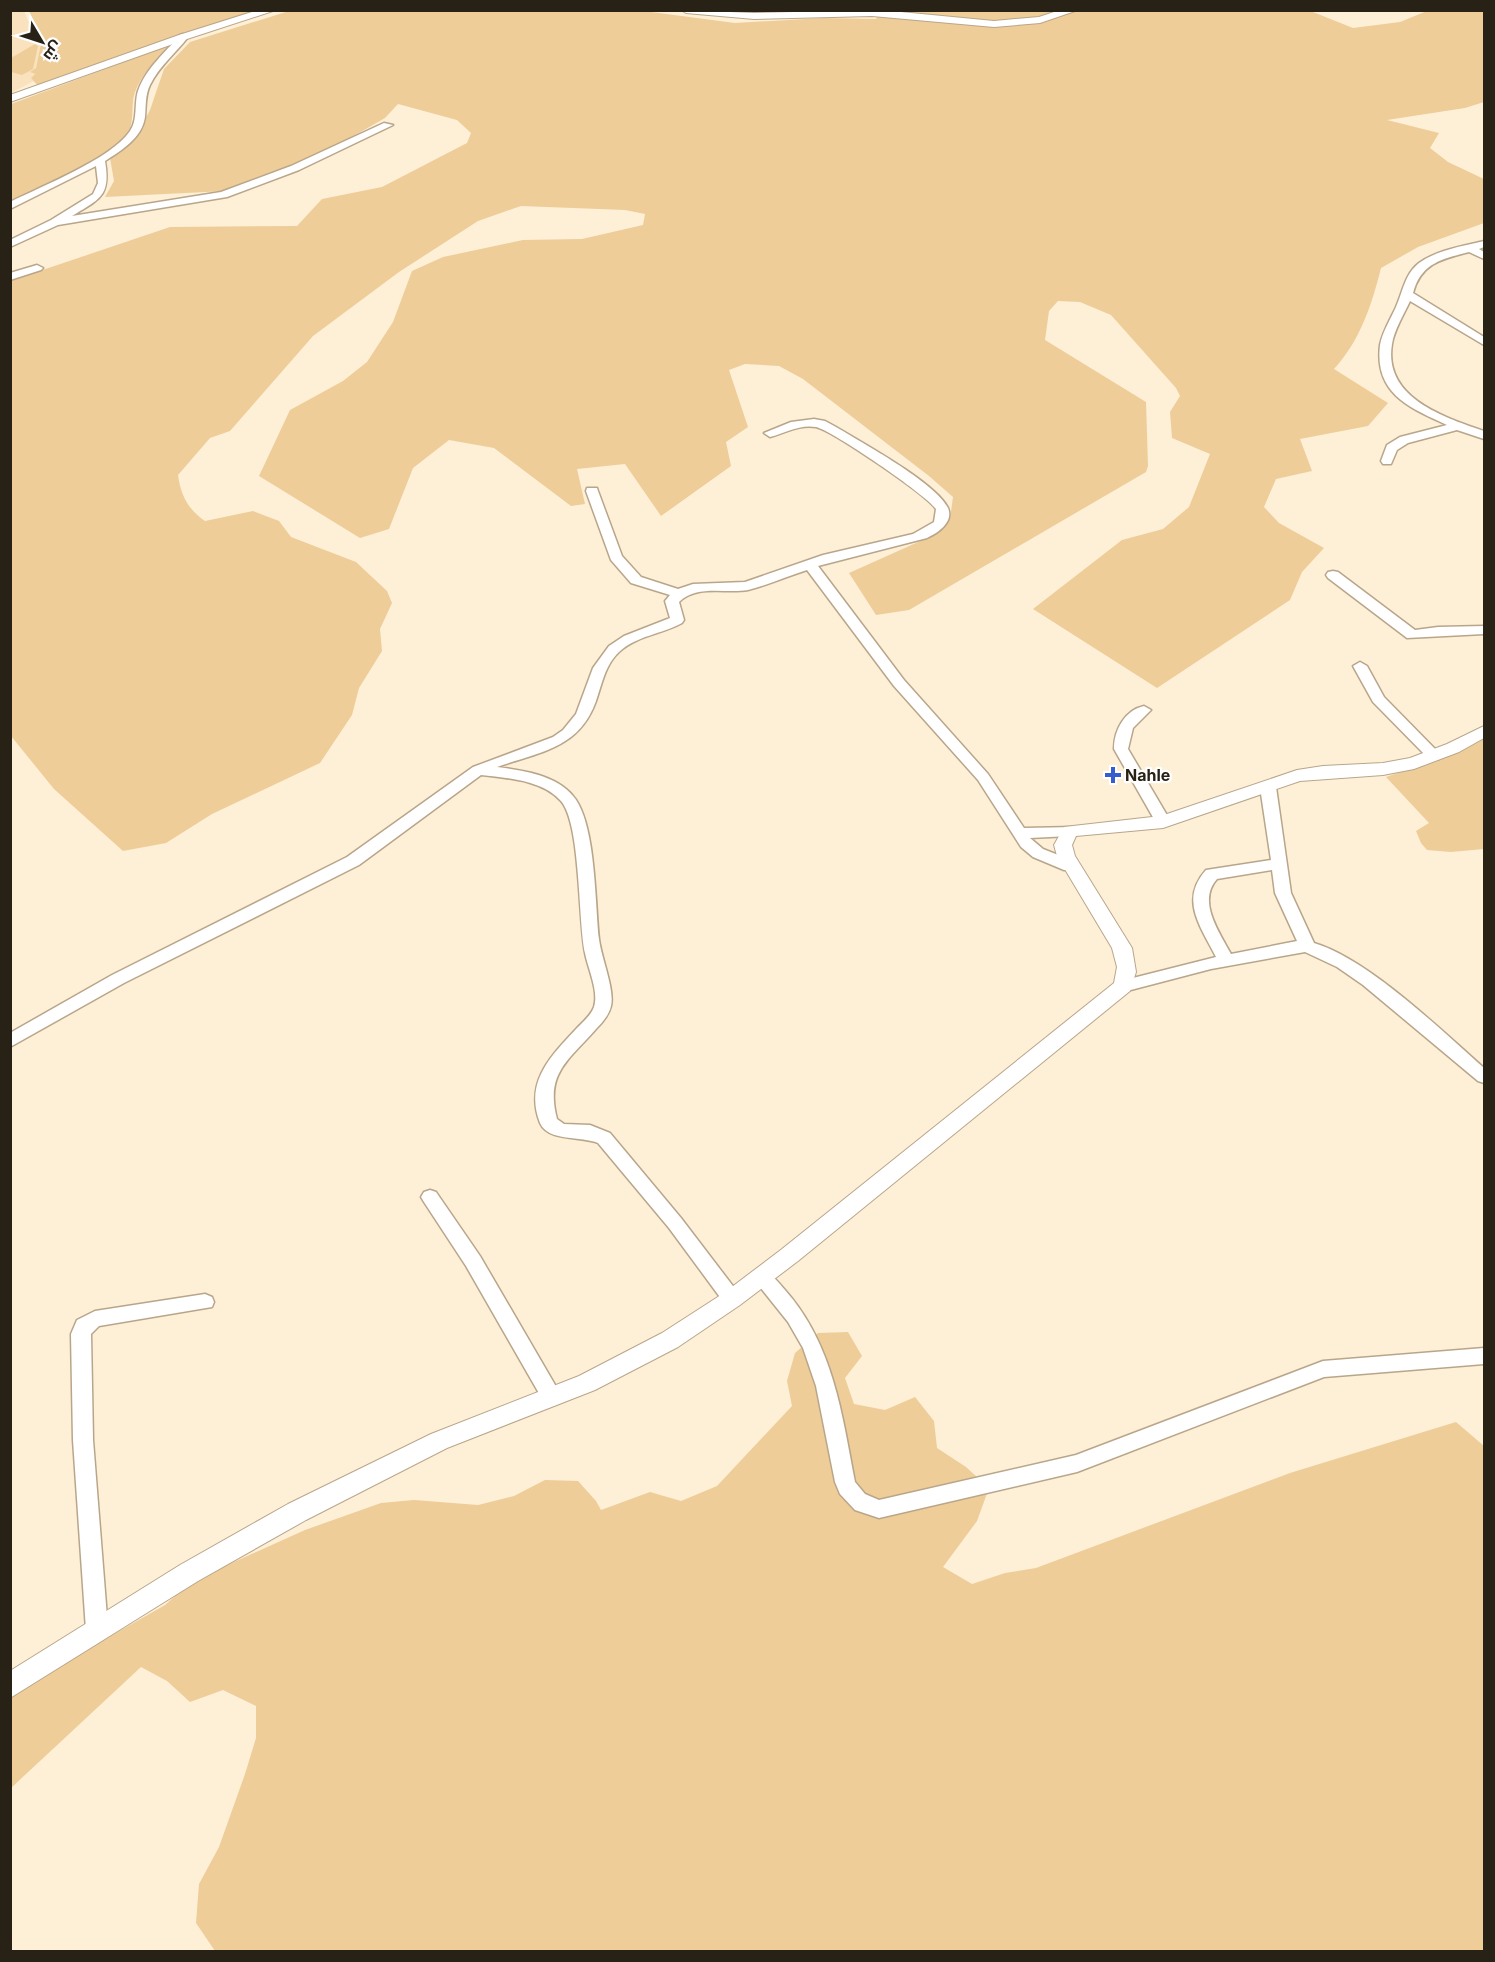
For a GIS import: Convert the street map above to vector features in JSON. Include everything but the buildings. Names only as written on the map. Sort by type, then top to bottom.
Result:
[{"type":"street","points":[[686,10],[754,16],[852,12],[1002,24],[1040,20],[1073,10]]},
{"type":"street","points":[[10,99],[183,37],[266,11]]},
{"type":"street","points":[[10,206],[100,159],[119,147],[135,132],[140,123],[142,95],[146,86],[159,65],[183,37]]},
{"type":"street","points":[[55,222],[223,195],[295,168],[388,125]]},
{"type":"street","points":[[10,243],[55,222],[97,196],[104,177],[100,159]]},
{"type":"street","points":[[1485,244],[1420,266],[1410,280],[1407,294],[1386,344],[1388,373],[1392,383],[1408,402],[1458,426],[1485,435]]},
{"type":"street","points":[[1470,248],[1485,256]]},
{"type":"street","points":[[10,277],[37,268]]},
{"type":"street","points":[[1407,294],[1485,342]]},
{"type":"street","points":[[10,1041],[118,979],[353,861],[478,770],[494,762],[557,742],[571,732],[585,713],[605,659],[614,649],[640,633],[677,620],[672,601],[679,594],[693,588],[746,586],[810,564],[930,532],[938,526],[942,518],[942,507],[935,498],[901,473],[821,423],[797,424],[770,433]]},
{"type":"street","points":[[1387,461],[1391,448],[1395,444],[1458,426]]},
{"type":"street","points":[[592,491],[608,527],[616,557],[636,580],[679,594]]},
{"type":"street","points":[[810,564],[899,683],[983,777],[1026,843],[1038,853],[1070,866]]},
{"type":"street","points":[[1333,575],[1412,635],[1438,631],[1485,630]]},
{"type":"street","points":[[1360,666],[1378,699],[1434,756]]},
{"type":"street","points":[[1144,710],[1124,727],[1120,737],[1121,749],[1163,822]]},
{"type":"street","points":[[1019,833],[1070,831],[1163,822],[1297,776],[1323,772],[1394,768],[1434,756],[1485,731]]},
{"type":"street","points":[[478,770],[537,780],[556,789],[573,806],[580,839],[592,949],[603,1004],[598,1016],[560,1056],[548,1074],[543,1091],[549,1123],[555,1128],[590,1132],[604,1138],[675,1223],[732,1299]]},
{"type":"street","points":[[1268,787],[1282,893],[1307,946]]},
{"type":"street","points":[[1070,831],[1063,845],[1070,866],[1122,948],[1127,961],[1127,976],[1123,986]]},
{"type":"street","points":[[1226,960],[1204,916],[1199,896],[1203,880],[1212,874],[1277,864]]},
{"type":"street","points":[[10,1686],[189,1573],[297,1512],[440,1441],[620,1368],[670,1340],[761,1277],[1123,986],[1165,973],[1307,946],[1342,962],[1357,973],[1485,1077]]},
{"type":"street","points":[[430,1197],[473,1261],[551,1396]]},
{"type":"street","points":[[761,1277],[796,1318],[806,1334],[821,1373],[845,1482],[851,1497],[870,1508],[879,1509],[1077,1463],[1323,1369],[1485,1356]]},
{"type":"street","points":[[97,1630],[83,1440],[81,1334],[84,1326],[95,1319],[205,1302]]},
{"type":"shaded area","points":[[636,10],[735,23],[824,18],[876,19],[880,10],[1308,10],[1353,28],[1400,22],[1427,11],[1484,11],[1484,102],[1465,108],[1387,120],[1439,133],[1430,148],[1448,162],[1484,179],[1484,223],[1418,247],[1381,268],[1364,322],[1351,346],[1334,369],[1388,403],[1368,426],[1300,439],[1312,471],[1276,479],[1264,507],[1279,523],[1324,548],[1302,572],[1290,600],[1157,688],[1033,609],[1122,540],[1163,529],[1189,507],[1210,454],[1172,438],[1170,412],[1180,396],[1176,388],[1111,315],[1080,302],[1058,301],[1049,311],[1045,340],[1146,402],[1148,466],[1146,472],[909,610],[876,615],[849,573],[936,534],[950,519],[953,497],[803,379],[779,366],[745,364],[729,370],[748,427],[726,442],[731,466],[661,516],[625,464],[577,469],[585,504],[571,506],[494,448],[449,440],[413,468],[389,529],[360,538],[259,476],[290,410],[343,381],[367,362],[393,322],[412,271],[443,257],[523,240],[582,239],[643,225],[645,214],[625,210],[521,206],[478,221],[399,272],[313,336],[230,431],[210,438],[178,475],[186,501],[205,521],[253,511],[279,521],[291,537],[356,562],[387,591],[392,603],[380,629],[382,651],[359,688],[352,715],[320,763],[212,814],[166,843],[123,851],[54,789],[11,736],[10,281],[170,227],[297,226],[322,199],[382,187],[467,143],[471,133],[457,120],[398,104],[385,118],[315,158],[226,191],[105,197],[114,181],[110,158],[133,142],[150,110],[164,69],[190,42],[289,11]]},
{"type":"shaded area","points":[[11,11],[24,11],[33,32],[42,39],[36,68],[31,73],[35,74],[31,78],[34,81],[11,93]]},
{"type":"shaded area","points":[[29,11],[252,11],[39,87],[31,78],[35,74],[30,72],[36,68],[42,39]]},
{"type":"shaded area","points":[[35,44],[38,46],[33,69],[22,75],[11,72],[11,58]]},
{"type":"shaded area","points":[[170,45],[141,79],[134,96],[130,128],[123,138],[95,159],[11,202],[11,104]]},
{"type":"shaded area","points":[[1484,739],[1484,849],[1451,852],[1427,850],[1416,831],[1429,823],[1386,777]]},
{"type":"shaded area","points":[[848,1332],[862,1356],[845,1378],[854,1404],[885,1410],[915,1397],[934,1421],[937,1448],[966,1467],[989,1488],[977,1521],[943,1567],[972,1584],[1005,1573],[1036,1568],[1290,1473],[1456,1422],[1484,1446],[1484,1951],[215,1951],[196,1923],[199,1884],[219,1847],[245,1774],[256,1738],[256,1706],[223,1690],[190,1702],[167,1681],[141,1667],[11,1788],[11,1675],[102,1641],[165,1605],[192,1581],[305,1530],[381,1503],[414,1500],[478,1505],[514,1496],[545,1480],[578,1481],[601,1510],[650,1492],[681,1501],[717,1486],[792,1406],[787,1381],[795,1353],[818,1333]]},
{"type":"place","name":"Nahle","points":[[1113,775]]}]
